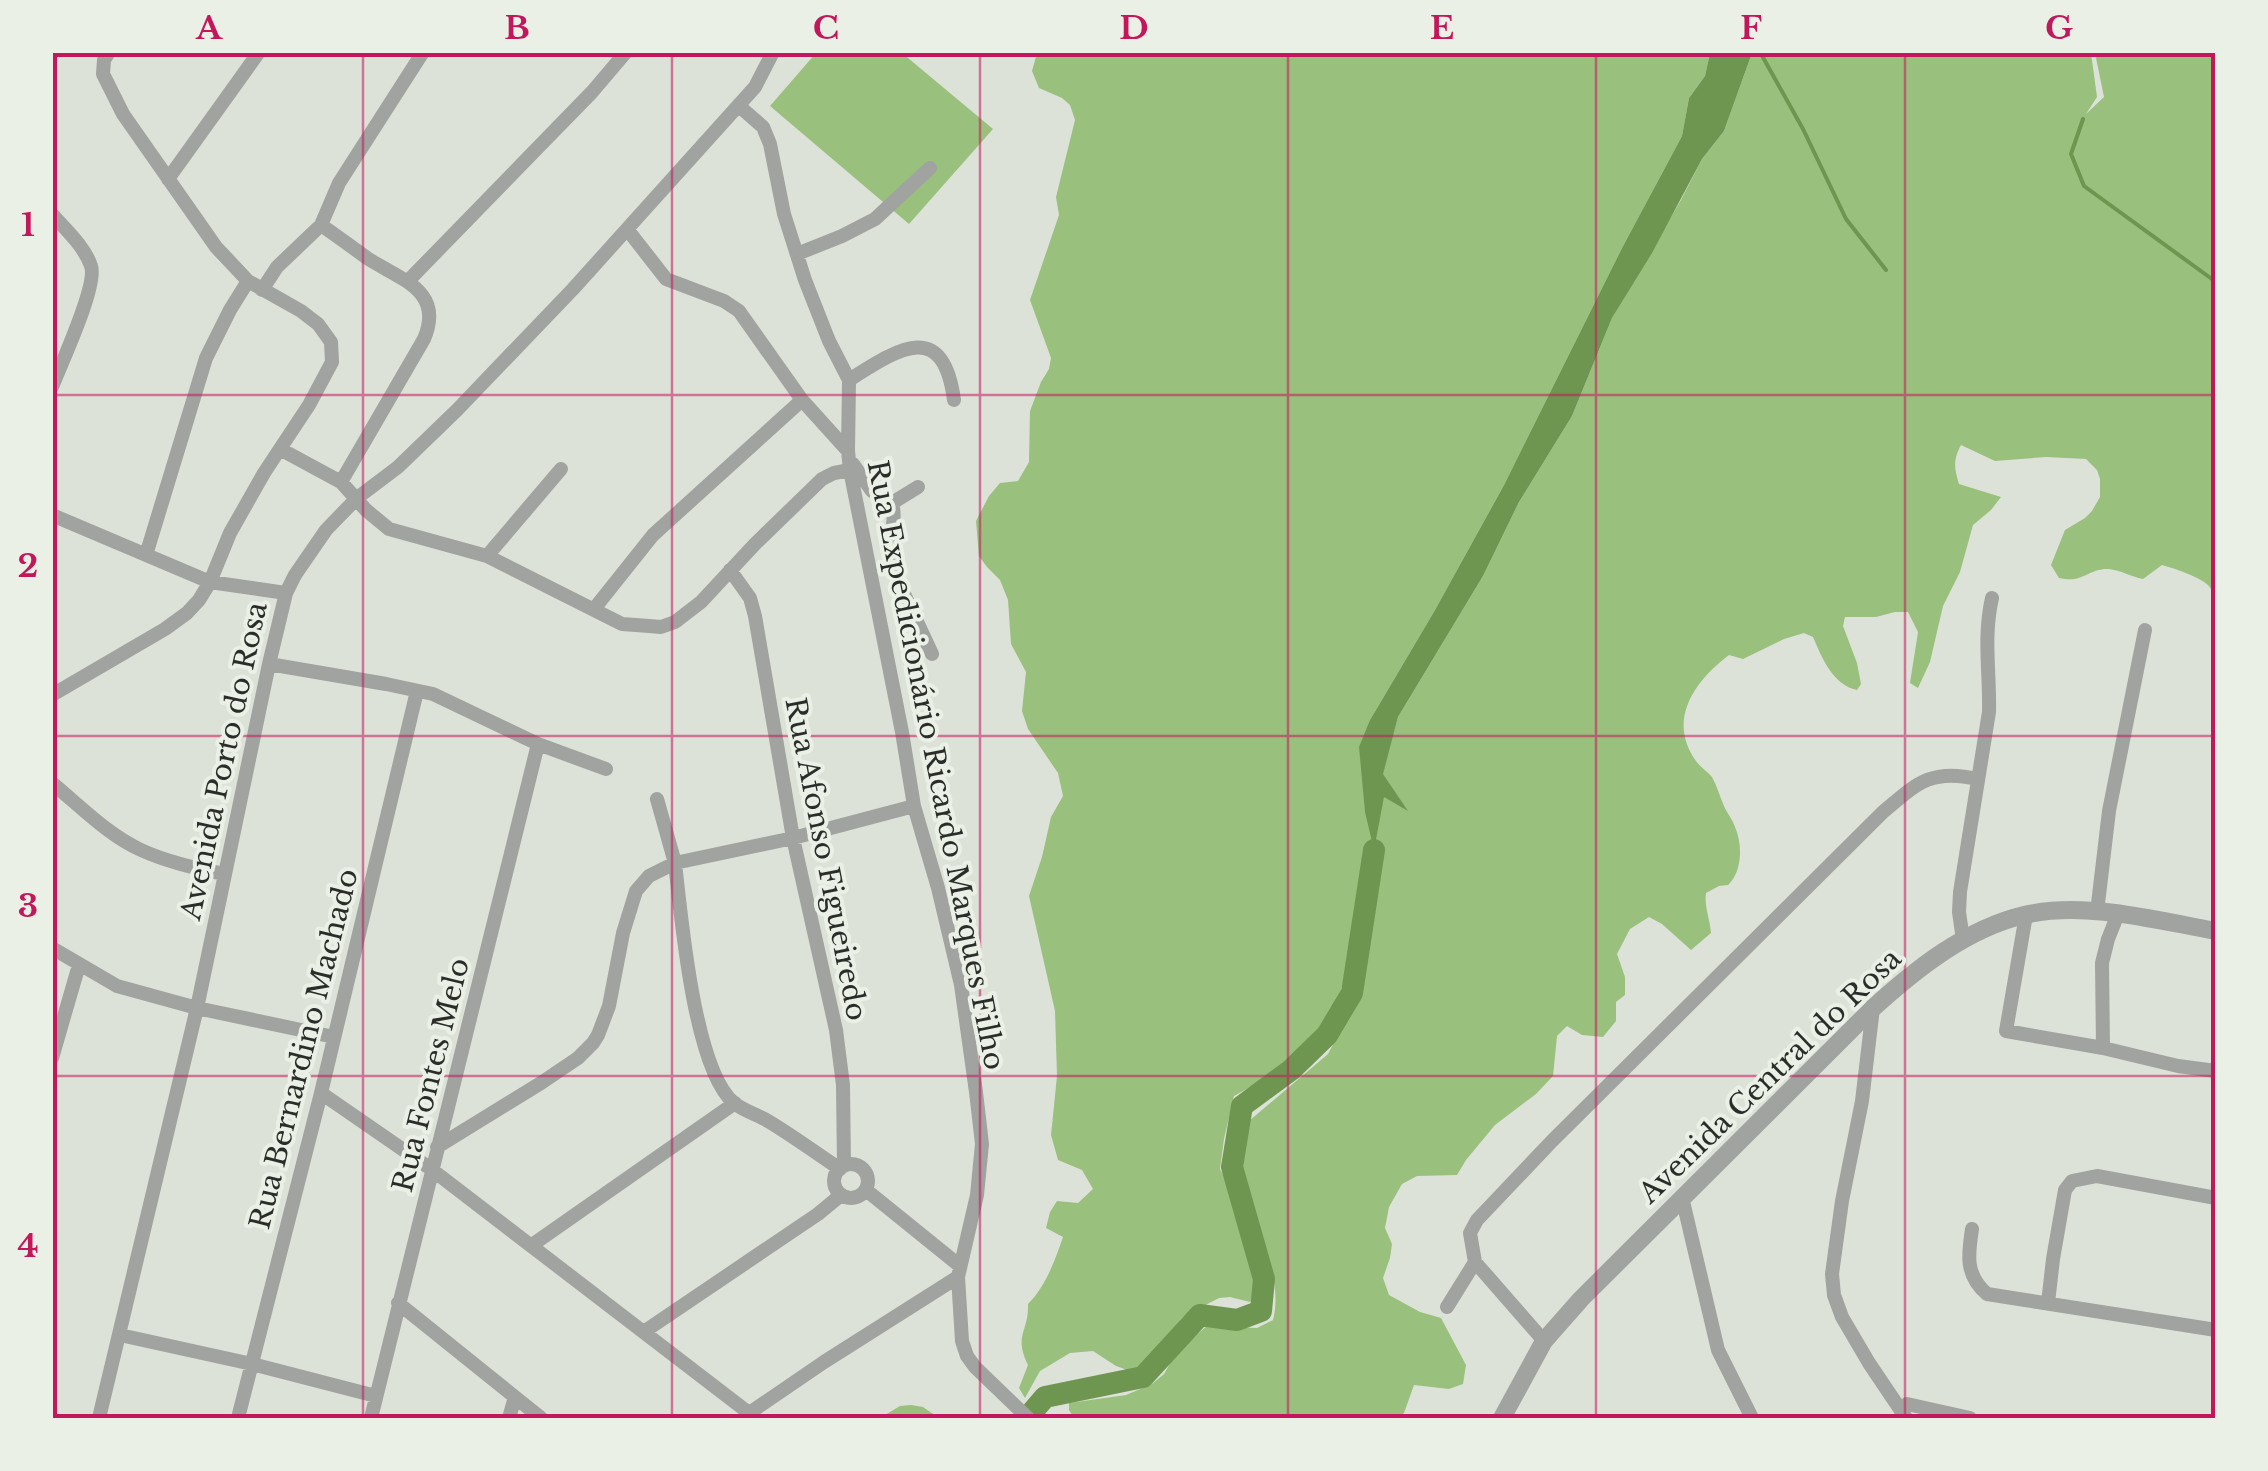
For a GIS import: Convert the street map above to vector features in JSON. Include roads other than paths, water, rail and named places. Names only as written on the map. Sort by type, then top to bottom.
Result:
[{"type":"street","points":[[52,695],[165,629],[199,600],[230,534],[332,362],[328,334],[318,324],[301,310],[248,281],[216,247],[123,114],[106,81],[103,66],[109,52]]},
{"type":"street","points":[[168,179],[260,52]]},
{"type":"street","points":[[262,290],[276,266],[321,225],[339,183],[423,52]]},
{"type":"street","points":[[408,281],[626,52]]},
{"type":"street","name":"Avenida Porto do Rosa","points":[[99,1418],[197,1008],[286,593],[326,530],[457,410],[627,230],[755,87],[773,52]]},
{"type":"street","name":"Rua Expedicionário Ricardo Marques Filho","points":[[739,106],[763,127],[770,144],[784,214],[797,254],[829,341],[849,380],[849,460],[914,806],[962,985],[982,1144],[974,1212],[959,1271],[962,1341],[967,1356],[1028,1418]]},
{"type":"street","points":[[797,254],[874,219],[930,168]]},
{"type":"street","points":[[52,214],[87,257],[93,276],[52,387]]},
{"type":"street","points":[[321,225],[408,281],[421,292],[430,315],[430,326],[407,370],[340,482]]},
{"type":"street","points":[[627,230],[666,279],[724,301],[739,311],[872,491],[892,503],[896,516],[887,554],[932,654]]},
{"type":"street","points":[[146,555],[206,358],[248,281]]},
{"type":"street","points":[[849,380],[906,350],[923,348],[935,351],[945,362],[954,400]]},
{"type":"street","points":[[594,609],[653,535],[802,400]]},
{"type":"street","points":[[280,449],[340,482],[389,529],[487,556],[622,624],[661,627],[675,622],[701,602],[754,544],[822,479],[849,460]]},
{"type":"street","points":[[487,556],[561,469]]},
{"type":"street","points":[[892,503],[918,487]]},
{"type":"street","points":[[52,515],[210,582],[286,593]]},
{"type":"street","name":"Rua Afonso Figueiredo","points":[[730,570],[750,598],[756,616],[793,838],[836,1030],[843,1085],[842,1167]]},
{"type":"street","points":[[1963,940],[1960,892],[1989,712],[1986,634],[1992,598]]},
{"type":"street","points":[[2097,912],[2108,811],[2145,630]]},
{"type":"street","points":[[268,664],[433,694],[538,744],[606,769]]},
{"type":"street","name":"Rua Bernardino Machado","points":[[238,1418],[417,691]]},
{"type":"street","name":"Rua Fontes Melo","points":[[371,1418],[538,744]]},
{"type":"street","points":[[1544,1341],[1475,1262],[1470,1234],[1477,1220],[1883,812],[1918,782],[1957,774],[1977,779]]},
{"type":"street","points":[[52,783],[138,849],[182,865],[224,874]]},
{"type":"street","points":[[657,800],[675,863],[699,1024],[725,1093],[735,1104],[842,1167]]},
{"type":"street","points":[[437,1147],[541,1083],[593,1043],[609,1006],[623,933],[636,892],[648,876],[675,863],[793,838],[914,806]]},
{"type":"street","name":"Avenida Central do Rosa","points":[[1502,1418],[1544,1341],[1581,1299],[1873,1008],[1921,968],[1963,940],[2000,922],[2026,915],[2097,912],[2216,931]]},
{"type":"street","points":[[2103,1048],[2102,963],[2118,914]]},
{"type":"street","points":[[2026,915],[2006,1031],[2216,1071]]},
{"type":"street","points":[[52,948],[117,986],[197,1008],[334,1037]]},
{"type":"street","points":[[52,1058],[79,966]]},
{"type":"street","points":[[1873,1008],[1862,1101],[1842,1200],[1832,1274],[1834,1295],[1869,1364],[1906,1411],[1970,1418]]},
{"type":"street","points":[[321,1093],[532,1245],[746,1416],[959,1271],[866,1190]]},
{"type":"street","points":[[532,1245],[735,1104]]},
{"type":"street","points":[[842,1167],[860,1167],[866,1174],[866,1190],[854,1198],[841,1195],[834,1182],[842,1167]]},
{"type":"street","points":[[2048,1303],[2065,1190],[2072,1181],[2097,1176],[2216,1198]]},
{"type":"street","points":[[645,1332],[841,1195]]},
{"type":"street","points":[[1682,1197],[1718,1350],[1752,1418]]},
{"type":"street","points":[[1972,1229],[1968,1267],[1978,1287],[1987,1294],[2216,1330]]},
{"type":"street","points":[[1447,1308],[1475,1262]]},
{"type":"street","points":[[398,1303],[541,1418]]},
{"type":"street","points":[[120,1335],[376,1396]]},
{"type":"street","points":[[510,1418],[515,1397]]},
{"type":"waterway","points":[[1760,52],[1846,219],[1886,270]]},
{"type":"waterway","points":[[2083,119],[2071,154],[2084,186],[2216,282]]},
{"type":"waterway","points":[[1027,1418],[1045,1397],[1143,1377],[1200,1315],[1237,1320],[1261,1311],[1264,1279],[1232,1167],[1242,1106],[1291,1070],[1327,1035],[1352,993],[1374,850]]}]
